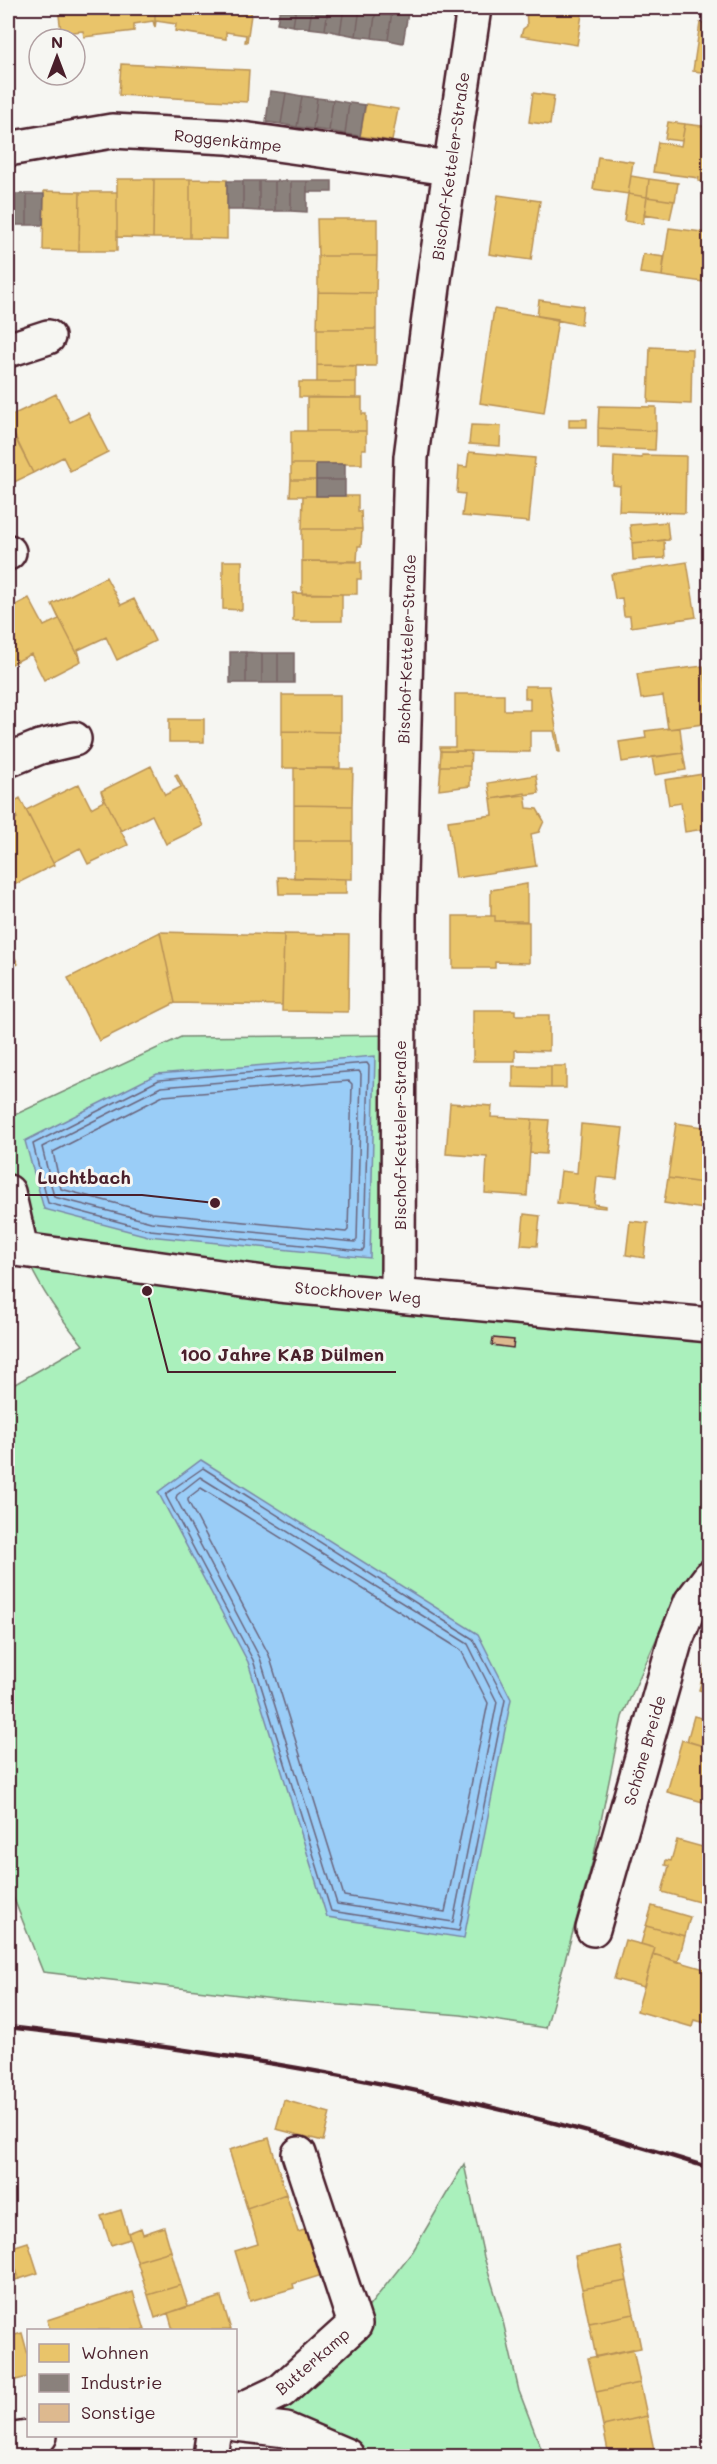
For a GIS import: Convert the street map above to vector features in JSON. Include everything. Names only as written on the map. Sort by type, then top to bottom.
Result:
[{"type":"street","name":"Bischof-Ketteler-Straße","points":[[398,1295],[399,914],[411,457],[449,168],[474,8]]},
{"type":"street","name":"Roggenkämpe","points":[[8,149],[112,131],[227,137],[449,168]]},
{"type":"street","points":[[8,350],[48,337]]},
{"type":"street","points":[[8,760],[40,747],[74,739]]},
{"type":"street","points":[[8,1192],[14,1248]]},
{"type":"street","name":"Stockhover Weg","points":[[14,1248],[279,1285],[710,1325]]},
{"type":"street","name":"Schöne Breide","points":[[592,1929],[675,1642],[691,1602],[710,1577]]},
{"type":"street","name":"Butterkamp","points":[[237,2412],[281,2391],[355,2324],[298,2154]]},
{"type":"street","points":[[237,2424],[286,2430],[347,2457]]},
{"type":"street","points":[[8,2441],[34,2437]]},
{"type":"street","points":[[210,2457],[213,2437]]},
{"type":"green space","points":[[398,1035],[398,1295],[709,1325],[709,1560],[675,1597],[622,1717],[593,1860],[546,2028],[461,2015],[291,2001],[43,1972],[8,1884],[8,1388],[83,1345],[45,1292],[24,1253],[17,1233],[11,1212],[7,1182],[8,1118],[181,1037]]},
{"type":"green space","points":[[464,2164],[484,2257],[502,2317],[519,2391],[544,2456],[347,2456],[237,2424],[355,2324],[413,2251]]},
{"type":"water","points":[[375,1056],[370,1258],[148,1236],[44,1209],[25,1141],[157,1074]]},
{"type":"water","points":[[201,1460],[478,1634],[511,1699],[464,1938],[327,1917],[248,1662],[158,1492]]},
{"type":"building: Wohnen","points":[[58,8],[155,8],[155,28],[153,21],[134,24],[134,31],[87,37],[87,27],[60,27]]},
{"type":"building: Wohnen","points":[[155,8],[252,8],[247,42],[245,42],[246,35],[226,32],[226,39],[175,31],[176,24],[156,21],[155,28]]},
{"type":"building: Wohnen","points":[[526,8],[583,8],[577,45],[521,36],[523,29],[527,26]]},
{"type":"building: Wohnen","points":[[660,8],[703,8],[702,14]]},
{"type":"building: Wohnen","points":[[700,23],[710,24],[710,73],[693,71]]},
{"type":"building: Wohnen","points":[[121,64],[249,70],[247,102],[119,95]]},
{"type":"building: Wohnen","points":[[533,93],[554,96],[550,125],[529,122]]},
{"type":"building: Wohnen","points":[[366,104],[398,109],[392,141],[360,136]]},
{"type":"building: Wohnen","points":[[668,122],[685,124],[682,141],[665,139]]},
{"type":"building: Wohnen","points":[[685,124],[710,127],[710,179],[704,178],[704,182],[698,181],[699,178],[653,172],[658,142],[681,146]]},
{"type":"building: Wohnen","points":[[598,157],[633,162],[628,194],[593,189]]},
{"type":"building: Wohnen","points":[[631,176],[649,179],[647,197],[628,194]]},
{"type":"building: Wohnen","points":[[117,179],[154,179],[153,238],[117,237]]},
{"type":"building: Wohnen","points":[[154,179],[190,179],[190,238],[153,238]]},
{"type":"building: Wohnen","points":[[190,179],[227,180],[227,239],[190,238]]},
{"type":"building: Wohnen","points":[[649,179],[678,183],[675,201],[647,197]]},
{"type":"building: Wohnen","points":[[44,191],[80,192],[79,251],[43,250]]},
{"type":"building: Wohnen","points":[[80,192],[117,192],[117,251],[79,251]]},
{"type":"building: Wohnen","points":[[628,194],[647,197],[643,224],[624,221]]},
{"type":"building: Wohnen","points":[[498,195],[540,201],[531,260],[489,254]]},
{"type":"building: Wohnen","points":[[647,197],[674,201],[670,219],[644,215]]},
{"type":"building: Wohnen","points":[[317,219],[377,219],[377,256],[318,256]]},
{"type":"building: Wohnen","points":[[669,228],[710,233],[703,282],[662,276]]},
{"type":"building: Wohnen","points":[[643,254],[664,257],[662,276],[640,273]]},
{"type":"building: Wohnen","points":[[318,256],[377,256],[376,293],[318,292]]},
{"type":"building: Wohnen","points":[[318,292],[376,293],[376,329],[317,329]]},
{"type":"building: Wohnen","points":[[539,300],[583,306],[581,325],[537,316]]},
{"type":"building: Wohnen","points":[[494,309],[558,319],[544,413],[480,403]]},
{"type":"building: Wohnen","points":[[317,329],[376,329],[376,366],[317,365]]},
{"type":"building: Wohnen","points":[[650,347],[692,349],[691,404],[648,402]]},
{"type":"building: Wohnen","points":[[317,365],[356,366],[356,382],[317,382]]},
{"type":"building: Wohnen","points":[[299,382],[356,382],[356,398],[299,397]]},
{"type":"building: Wohnen","points":[[56,394],[70,422],[88,413],[108,452],[70,471],[63,457],[33,473],[8,422],[8,417]]},
{"type":"building: Wohnen","points":[[307,398],[362,398],[362,414],[366,414],[366,431],[307,431]]},
{"type":"building: Wohnen","points":[[599,406],[656,407],[656,431],[598,428]]},
{"type":"building: Wohnen","points":[[569,419],[587,419],[587,427],[569,427]]},
{"type":"building: Wohnen","points":[[471,425],[501,426],[500,446],[469,444]]},
{"type":"building: Wohnen","points":[[598,428],[656,431],[655,450],[598,448]]},
{"type":"building: Wohnen","points":[[291,431],[366,431],[366,449],[362,449],[362,464],[291,464]]},
{"type":"building: Wohnen","points":[[13,434],[33,473],[8,485],[8,436]]},
{"type":"building: Wohnen","points":[[469,452],[535,458],[529,522],[462,516],[465,494],[457,493],[459,466],[467,467]]},
{"type":"building: Wohnen","points":[[642,455],[686,456],[685,513],[619,511],[620,486],[613,485],[614,456],[642,458]]},
{"type":"building: Wohnen","points":[[291,464],[316,464],[316,480],[291,480]]},
{"type":"building: Wohnen","points":[[291,480],[316,480],[316,496],[290,496]]},
{"type":"building: Wohnen","points":[[303,496],[358,496],[358,511],[361,511],[362,529],[302,529]]},
{"type":"building: Wohnen","points":[[667,522],[669,540],[632,543],[630,525]]},
{"type":"building: Wohnen","points":[[302,529],[362,529],[357,561],[302,561]]},
{"type":"building: Wohnen","points":[[664,540],[665,558],[633,560],[632,543]]},
{"type":"building: Wohnen","points":[[223,561],[242,561],[242,610],[223,609]]},
{"type":"building: Wohnen","points":[[302,561],[361,562],[361,579],[357,579],[357,594],[302,594]]},
{"type":"building: Wohnen","points":[[687,562],[696,617],[631,627],[630,616],[624,616],[622,598],[615,599],[611,574]]},
{"type":"building: Wohnen","points":[[106,577],[121,605],[134,599],[155,641],[117,660],[106,637],[78,650],[81,661],[52,604]]},
{"type":"building: Wohnen","points":[[293,593],[342,594],[342,621],[293,621]]},
{"type":"building: Wohnen","points":[[29,598],[44,626],[59,619],[52,604],[81,661],[44,680],[31,654],[8,666],[8,609]]},
{"type":"building: Wohnen","points":[[703,666],[710,707],[710,723],[668,729],[663,696],[641,699],[637,674]]},
{"type":"building: Wohnen","points":[[525,686],[549,686],[560,752],[558,752],[554,731],[530,731],[530,752],[441,751],[440,747],[455,747],[455,694],[504,694],[504,710],[530,710],[530,698],[525,698]]},
{"type":"building: Wohnen","points":[[282,695],[340,695],[340,732],[282,731]]},
{"type":"building: Wohnen","points":[[169,719],[204,719],[204,742],[169,742]]},
{"type":"building: Wohnen","points":[[680,728],[683,753],[622,762],[619,742],[646,738],[645,731]]},
{"type":"building: Wohnen","points":[[282,731],[340,732],[340,768],[282,768]]},
{"type":"building: Wohnen","points":[[441,751],[471,751],[470,766],[440,766]]},
{"type":"building: Wohnen","points":[[683,753],[686,770],[655,775],[652,757]]},
{"type":"building: Wohnen","points":[[151,766],[165,795],[181,787],[175,775],[177,774],[203,826],[166,844],[152,815],[121,831],[101,791]]},
{"type":"building: Wohnen","points":[[441,766],[470,766],[470,786],[439,790]]},
{"type":"building: Wohnen","points":[[294,768],[353,769],[352,806],[294,805]]},
{"type":"building: Wohnen","points":[[710,773],[710,828],[685,832],[681,803],[669,805],[665,780]]},
{"type":"building: Wohnen","points":[[536,775],[539,793],[491,799],[488,783]]},
{"type":"building: Wohnen","points":[[79,784],[91,808],[104,801],[101,791],[128,845],[88,864],[80,848],[53,862],[54,865],[26,810]]},
{"type":"building: Wohnen","points":[[525,793],[527,808],[537,809],[544,821],[539,832],[531,834],[536,866],[456,878],[448,821],[493,815],[491,799]]},
{"type":"building: Wohnen","points":[[20,798],[54,865],[16,884],[8,867],[8,816],[10,821],[17,818],[12,807]]},
{"type":"building: Wohnen","points":[[294,805],[352,806],[352,841],[294,841]]},
{"type":"building: Wohnen","points":[[294,841],[352,841],[352,879],[294,878]]},
{"type":"building: Wohnen","points":[[278,877],[346,879],[346,894],[279,894]]},
{"type":"building: Wohnen","points":[[527,884],[527,921],[495,921],[495,916],[491,916],[491,890]]},
{"type":"building: Wohnen","points":[[453,916],[495,916],[495,921],[529,922],[529,963],[495,962],[495,968],[453,968]]},
{"type":"building: Wohnen","points":[[160,932],[175,1003],[99,1041],[68,978]]},
{"type":"building: Wohnen","points":[[160,932],[284,935],[282,1005],[175,1003]]},
{"type":"building: Wohnen","points":[[284,934],[349,935],[348,1012],[282,1011]]},
{"type":"building: Wohnen","points":[[11,950],[18,964],[8,970],[8,952]]},
{"type":"building: Wohnen","points":[[473,1010],[515,1010],[515,1015],[549,1015],[549,1051],[515,1050],[515,1061],[473,1061]]},
{"type":"building: Wohnen","points":[[513,1066],[551,1066],[551,1088],[513,1087]]},
{"type":"building: Wohnen","points":[[551,1066],[566,1066],[566,1088],[551,1088]]},
{"type":"building: Wohnen","points":[[450,1103],[492,1106],[491,1117],[532,1119],[527,1196],[485,1193],[487,1157],[446,1154]]},
{"type":"building: Wohnen","points":[[532,1119],[549,1120],[546,1154],[530,1153]]},
{"type":"building: Wohnen","points":[[676,1123],[710,1128],[710,1184],[668,1178]]},
{"type":"building: Wohnen","points":[[581,1124],[623,1128],[617,1179],[597,1177],[594,1204],[605,1206],[605,1208],[557,1203],[561,1171],[577,1173]]},
{"type":"building: Wohnen","points":[[668,1178],[710,1184],[710,1210],[664,1203]]},
{"type":"building: Wohnen","points":[[524,1214],[540,1216],[537,1246],[521,1245]]},
{"type":"building: Wohnen","points":[[630,1221],[648,1223],[644,1258],[626,1255]]},
{"type":"building: Wohnen","points":[[706,1665],[710,1666],[710,1693],[699,1690]]},
{"type":"building: Wohnen","points":[[694,1716],[710,1720],[710,1748],[687,1741]]},
{"type":"building: Wohnen","points":[[682,1740],[710,1748],[710,1804],[667,1792]]},
{"type":"building: Wohnen","points":[[677,1840],[710,1849],[710,1905],[662,1892],[669,1866],[665,1865],[666,1860],[671,1861]]},
{"type":"building: Wohnen","points":[[652,1906],[690,1917],[685,1936],[646,1926]]},
{"type":"building: Wohnen","points":[[646,1926],[685,1936],[678,1962],[653,1954],[655,1948],[641,1944]]},
{"type":"building: Wohnen","points":[[625,1940],[655,1948],[644,1987],[614,1979]]},
{"type":"building: Wohnen","points":[[653,1954],[708,1970],[710,2024],[694,2020],[692,2027],[637,2011]]},
{"type":"building: Wohnen","points":[[284,2100],[330,2113],[323,2141],[276,2129]]},
{"type":"building: Wohnen","points":[[269,2138],[286,2194],[247,2208],[229,2150]]},
{"type":"building: Wohnen","points":[[286,2194],[298,2232],[308,2229],[322,2275],[293,2284],[294,2288],[250,2301],[235,2251],[258,2244],[247,2208]]},
{"type":"building: Wohnen","points":[[121,2210],[130,2239],[111,2245],[101,2216]]},
{"type":"building: Wohnen","points":[[164,2227],[171,2251],[137,2261],[128,2233],[141,2228],[143,2234]]},
{"type":"building: Wohnen","points":[[8,2241],[19,2279],[8,2282]]},
{"type":"building: Wohnen","points":[[28,2242],[38,2273],[19,2279],[9,2248]]},
{"type":"building: Wohnen","points":[[620,2246],[627,2281],[582,2289],[575,2256]]},
{"type":"building: Wohnen","points":[[171,2251],[181,2285],[148,2295],[137,2261]]},
{"type":"building: Wohnen","points":[[627,2281],[634,2314],[589,2323],[582,2289]]},
{"type":"building: Wohnen","points":[[181,2285],[188,2306],[155,2318],[148,2295]]},
{"type":"building: Wohnen","points":[[133,2292],[145,2329],[50,2329],[47,2320]]},
{"type":"building: Wohnen","points":[[221,2297],[231,2329],[173,2329],[168,2313]]},
{"type":"building: Wohnen","points":[[634,2314],[641,2348],[596,2357],[589,2323]]},
{"type":"building: Wohnen","points":[[22,2333],[27,2351],[27,2377],[8,2382],[8,2337]]},
{"type":"building: Wohnen","points":[[633,2349],[640,2383],[596,2392],[588,2358]]},
{"type":"building: Wohnen","points":[[640,2383],[647,2416],[603,2426],[596,2392]]},
{"type":"building: Wohnen","points":[[647,2416],[654,2450],[626,2456],[609,2456],[603,2426]]},
{"type":"building: Industrie","points":[[280,8],[296,8],[293,26],[277,23]]},
{"type":"building: Industrie","points":[[296,8],[312,8],[309,28],[293,26]]},
{"type":"building: Industrie","points":[[312,8],[328,8],[325,30],[309,28]]},
{"type":"building: Industrie","points":[[328,8],[344,8],[340,33],[325,30]]},
{"type":"building: Industrie","points":[[344,8],[360,8],[356,36],[340,33]]},
{"type":"building: Industrie","points":[[360,8],[376,8],[372,38],[356,36]]},
{"type":"building: Industrie","points":[[376,8],[392,11],[388,40],[372,38]]},
{"type":"building: Industrie","points":[[392,11],[408,13],[403,43],[388,40]]},
{"type":"building: Industrie","points":[[270,91],[286,93],[281,124],[266,122]]},
{"type":"building: Industrie","points":[[286,93],[302,96],[297,127],[281,124]]},
{"type":"building: Industrie","points":[[302,96],[317,98],[313,129],[297,127]]},
{"type":"building: Industrie","points":[[317,98],[333,100],[329,131],[313,129]]},
{"type":"building: Industrie","points":[[333,100],[349,103],[345,134],[329,131]]},
{"type":"building: Industrie","points":[[349,103],[365,105],[360,136],[345,134]]},
{"type":"building: Industrie","points":[[227,181],[243,181],[243,210],[227,210]]},
{"type":"building: Industrie","points":[[243,181],[259,181],[259,211],[243,210]]},
{"type":"building: Industrie","points":[[259,181],[275,181],[275,211],[259,211]]},
{"type":"building: Industrie","points":[[275,181],[291,181],[291,211],[275,211]]},
{"type":"building: Industrie","points":[[291,181],[307,181],[307,212],[291,211]]},
{"type":"building: Industrie","points":[[307,181],[332,181],[332,192],[307,192]]},
{"type":"building: Industrie","points":[[8,194],[11,194],[11,225],[8,225]]},
{"type":"building: Industrie","points":[[11,194],[27,194],[27,225],[11,225]]},
{"type":"building: Industrie","points":[[27,194],[44,194],[43,225],[27,225]]},
{"type":"building: Industrie","points":[[316,464],[345,464],[345,480],[316,480]]},
{"type":"building: Industrie","points":[[316,480],[345,480],[345,496],[316,496]]},
{"type":"building: Industrie","points":[[230,652],[246,652],[246,683],[230,683]]},
{"type":"building: Industrie","points":[[246,652],[262,653],[262,683],[246,683]]},
{"type":"building: Industrie","points":[[262,653],[278,653],[278,683],[262,683]]},
{"type":"building: Industrie","points":[[278,653],[294,653],[294,683],[278,683]]},
{"type":"building: Sonstige","points":[[493,1338],[514,1340],[513,1348],[492,1345]]},
{"type":"railway","points":[[8,2027],[185,2050],[362,2080],[537,2119],[710,2168]]},
{"type":"place","name":"Luchtbach","points":[[215,1203]]},
{"type":"place","name":"100 Jahre KAB Dülmen","points":[[147,1291]]}]
